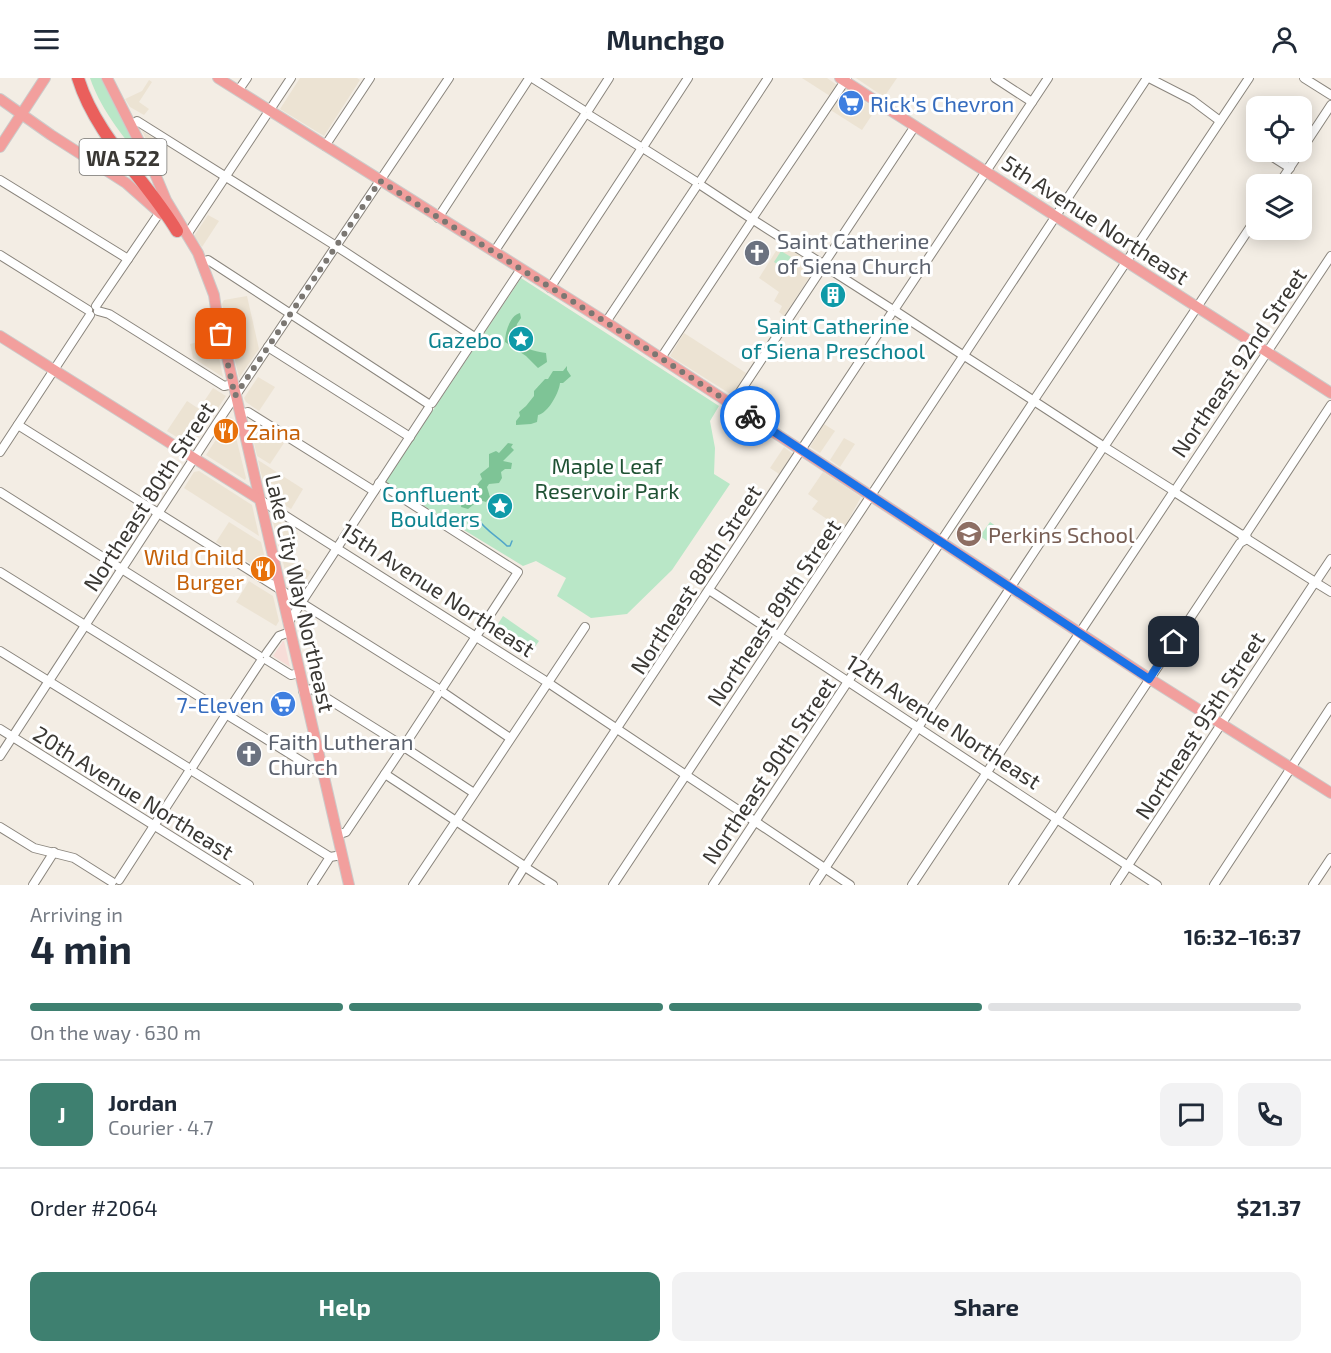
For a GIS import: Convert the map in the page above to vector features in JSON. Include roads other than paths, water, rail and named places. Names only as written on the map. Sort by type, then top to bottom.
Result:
[{"type":"highway","name":"WA 522","points":[[78,78],[85,99],[99,125],[183,232]]},
{"type":"highway","name":"WA 522","points":[[86,78],[106,120],[166,200]]},
{"type":"main road","points":[[0,147],[45,78]]},
{"type":"main road","name":"Lake City Way Northeast","points":[[107,78],[183,232],[216,309]]},
{"type":"main road","points":[[218,78],[606,322],[1149,679],[1331,793]]},
{"type":"main road","name":"5th Avenue Northeast","points":[[844,79],[1331,393]]},
{"type":"main road","points":[[0,99],[126,183],[183,232]]},
{"type":"main road","name":"Lake City Way Northeast","points":[[183,232],[202,262],[214,295],[235,396],[349,885]]},
{"type":"main road","name":"15th Avenue Northeast","points":[[0,336],[259,499]]},
{"type":"street","points":[[238,91],[247,78]]},
{"type":"street","points":[[183,232],[226,176],[291,78]]},
{"type":"street","points":[[325,146],[370,78]]},
{"type":"street","name":"Northeast 80th Street","points":[[0,756],[235,396],[449,78]]},
{"type":"street","points":[[494,252],[609,78]]},
{"type":"street","points":[[550,288],[688,78]]},
{"type":"street","points":[[606,322],[768,78]]},
{"type":"street","points":[[995,78],[1032,102]]},
{"type":"street","name":"Northeast 88th Street","points":[[513,885],[1048,78]]},
{"type":"street","points":[[1148,78],[1192,100],[1220,121]]},
{"type":"street","name":"Northeast 89th Street","points":[[613,885],[1148,78]]},
{"type":"street","name":"Northeast 90th Street","points":[[713,885],[1248,78]]},
{"type":"street","points":[[1304,78],[1331,95]]},
{"type":"street","points":[[438,218],[531,79],[586,112],[1331,592]]},
{"type":"street","points":[[661,358],[844,79]]},
{"type":"street","points":[[1312,134],[1331,105]]},
{"type":"street","points":[[131,124],[137,121],[226,176],[476,338]]},
{"type":"street","points":[[732,404],[915,126]]},
{"type":"street","points":[[1281,162],[1290,168]]},
{"type":"street","points":[[1286,174],[1294,162]]},
{"type":"street","points":[[0,180],[128,259]]},
{"type":"street","points":[[0,452],[159,212]]},
{"type":"street","points":[[814,885],[1246,233]]},
{"type":"street","points":[[0,255],[93,311],[109,314],[224,386],[233,384]]},
{"type":"street","name":"Northeast 92nd Street","points":[[912,885],[1331,256]]},
{"type":"street","points":[[202,262],[208,260],[429,405]]},
{"type":"street","points":[[1,830],[34,848],[74,858],[116,883],[263,658],[279,636],[289,628],[302,602],[429,405],[521,269]]},
{"type":"street","points":[[268,347],[410,437]]},
{"type":"street","points":[[1012,885],[1331,405]]},
{"type":"street","points":[[240,414],[248,412],[374,491]]},
{"type":"street","points":[[18,425],[272,586],[280,588],[510,738]]},
{"type":"street","points":[[337,835],[346,832],[518,572],[380,483]]},
{"type":"street","points":[[0,492],[291,675],[299,673]]},
{"type":"street","name":"15th Avenue Northeast","points":[[259,499],[547,682],[849,885]]},
{"type":"street","name":"Northeast 95th Street","points":[[1114,885],[1331,559]]},
{"type":"street","points":[[0,572],[314,769],[321,767]]},
{"type":"street","name":"12th Avenue Northeast","points":[[709,590],[1157,885]]},
{"type":"street","points":[[413,885],[585,627]]},
{"type":"street","points":[[0,651],[330,858]]},
{"type":"street","points":[[303,691],[312,689],[474,793]]},
{"type":"street","points":[[1214,885],[1331,707]]},
{"type":"street","name":"20th Avenue Northeast","points":[[0,729],[249,885]]},
{"type":"street","points":[[385,774],[553,885]]},
{"type":"street","points":[[33,885],[54,852]]},
{"type":"street","points":[[312,885],[330,858],[342,855]]},
{"type":"street","points":[[1313,885],[1331,858]]},
{"type":"waterway","points":[[460,515],[477,518],[507,546],[510,546],[512,541]]},
{"type":"place","name":"Rick's Chevron","points":[[851,103]]},
{"type":"place","name":"Saint Catherine of Siena Church","points":[[757,253]]},
{"type":"place","name":"Saint Catherine of Siena Preschool","points":[[833,295]]},
{"type":"place","name":"Gazebo","points":[[521,339]]},
{"type":"place","name":"Zaina","points":[[226,431]]},
{"type":"place","name":"Confluent Boulders","points":[[500,506]]},
{"type":"place","name":"Perkins School","points":[[969,534]]},
{"type":"place","name":"Wild Child Burger","points":[[263,569]]},
{"type":"place","name":"7-Eleven","points":[[283,704]]},
{"type":"place","name":"Faith Lutheran Church","points":[[249,754]]},
{"type":"park label","name":"Maple Leaf Reservoir Park","points":[[607,478]]}]
